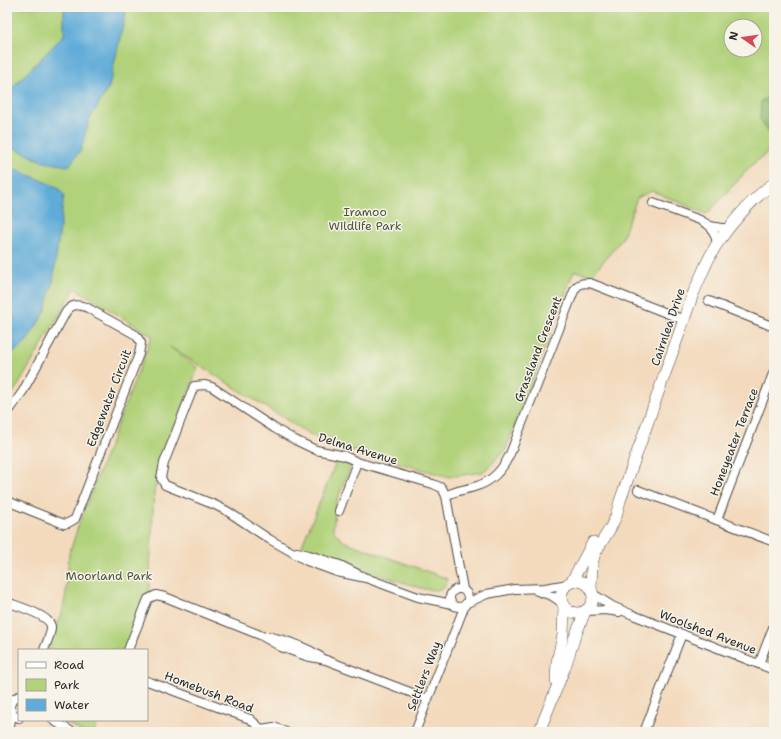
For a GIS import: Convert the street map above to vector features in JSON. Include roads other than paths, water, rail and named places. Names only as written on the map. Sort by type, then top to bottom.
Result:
[{"type":"street","name":"Cairnlea Drive","points":[[592,591],[592,564],[595,553],[616,516],[693,294],[706,264],[717,244],[734,220],[761,192],[774,182]]},
{"type":"street","points":[[653,203],[700,220],[710,226],[729,228]]},
{"type":"street","points":[[710,226],[715,235],[717,244]]},
{"type":"street","name":"Grassland Crescent","points":[[446,496],[459,490],[478,486],[488,481],[505,466],[577,285],[582,283],[590,283],[684,320]]},
{"type":"street","points":[[708,301],[774,327]]},
{"type":"street","name":"Edgewater Circuit","points":[[7,414],[23,391],[66,312],[73,305],[79,304],[136,335],[141,343],[139,354],[75,519],[68,524],[64,524],[7,501]]},
{"type":"street","name":"Honeyeater Terrace","points":[[717,520],[774,372]]},
{"type":"street","name":"Delma Avenue","points":[[429,599],[418,597],[366,578],[340,565],[310,555],[292,552],[269,540],[227,511],[165,485],[161,478],[164,463],[192,388],[200,384],[212,387],[257,417],[295,440],[316,450],[345,456],[357,462],[440,486],[446,496]]},
{"type":"street","points":[[339,511],[357,462]]},
{"type":"street","points":[[638,490],[774,542]]},
{"type":"street","points":[[446,496],[458,567],[458,591],[450,599],[453,605]]},
{"type":"street","name":"Cairnlea Drive","points":[[570,582],[595,539],[620,501]]},
{"type":"street","points":[[429,599],[460,607],[487,594],[515,589],[545,588],[570,582],[582,581],[592,591],[593,603],[586,611],[574,639],[565,667],[539,732]]},
{"type":"street","points":[[555,690],[557,662],[563,635],[562,592],[570,582]]},
{"type":"street","points":[[530,589],[552,596],[563,604],[567,610],[575,614],[586,611]]},
{"type":"street","points":[[458,591],[468,597],[466,604]]},
{"type":"street","points":[[429,599],[442,597],[458,591],[487,594]]},
{"type":"street","name":"Woolshed Avenue","points":[[592,591],[612,606],[774,670]]},
{"type":"street","points":[[128,649],[148,599],[156,595],[165,597],[260,635],[284,639],[308,649],[326,660],[428,699]]},
{"type":"street","points":[[7,602],[42,616],[48,620],[51,629],[44,649]]},
{"type":"street","name":"Settlers Way","points":[[415,732],[466,604]]},
{"type":"street","name":"Settlers Way","points":[[453,605],[455,630]]},
{"type":"street","name":"Woolshed Avenue","points":[[586,611],[614,610],[633,615]]},
{"type":"street","points":[[759,664],[774,625]]},
{"type":"street","points":[[644,732],[682,634]]},
{"type":"street","name":"Homebush Road","points":[[148,681],[250,719],[260,730]]},
{"type":"street","points":[[10,732],[13,713],[10,705],[13,698]]},
{"type":"street","points":[[55,721],[72,732]]},
{"type":"street","points":[[260,730],[274,727],[286,732]]},
{"type":"water","points":[[64,7],[127,7],[109,87],[89,120],[81,150],[69,166],[44,162],[7,145],[7,99],[11,89],[64,35]]},
{"type":"water","points":[[7,167],[57,187],[64,195],[53,282],[45,312],[27,341],[7,358]]},
{"type":"park label","name":"Iramoo Wildlife Park","points":[[365,219]]},
{"type":"park label","name":"Moorland Park","points":[[109,576]]}]
